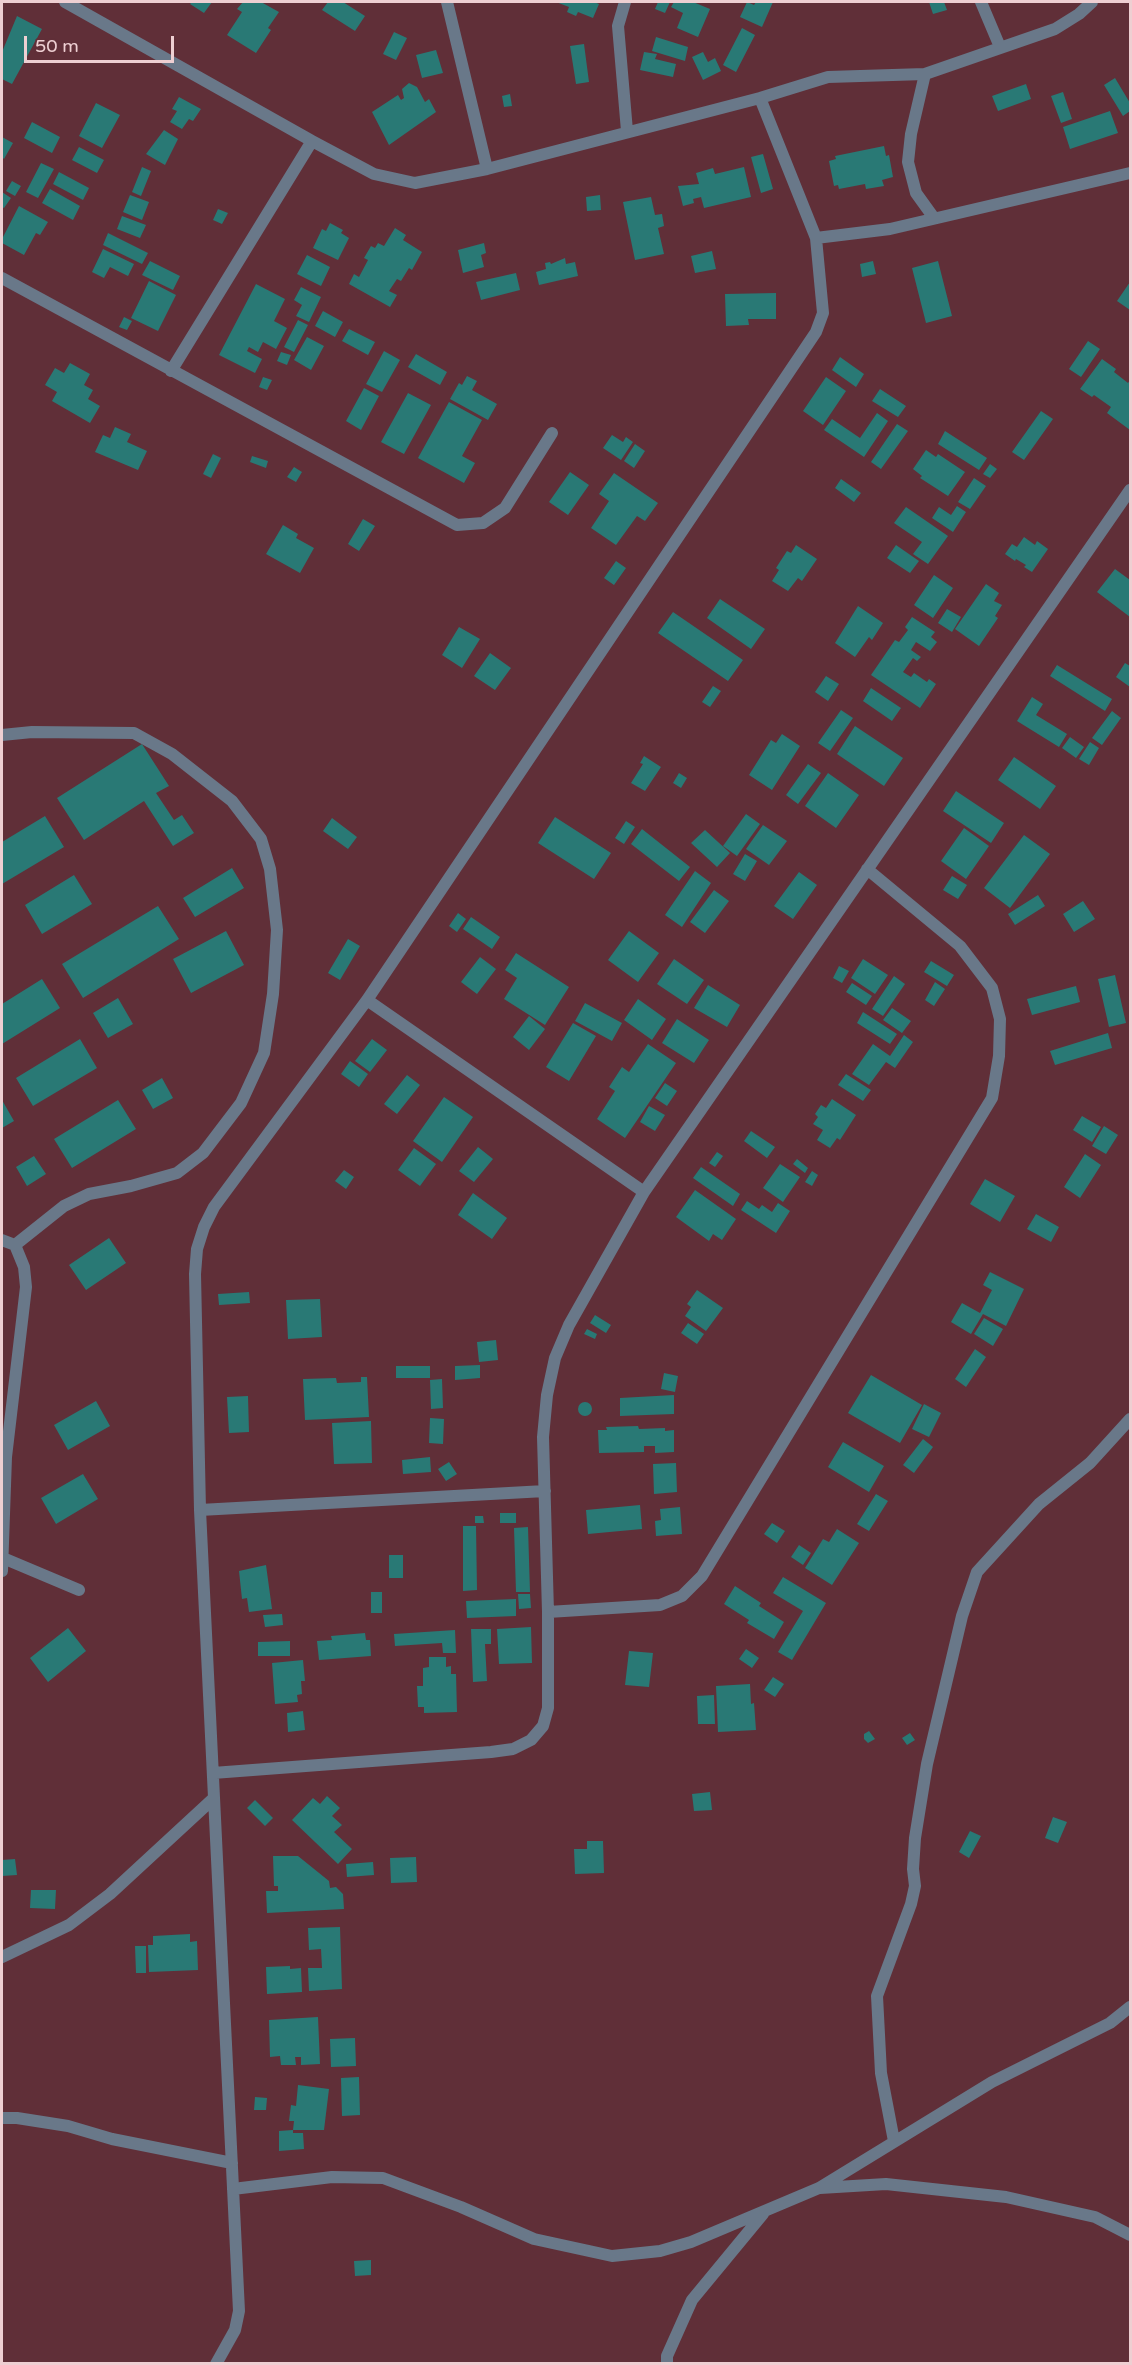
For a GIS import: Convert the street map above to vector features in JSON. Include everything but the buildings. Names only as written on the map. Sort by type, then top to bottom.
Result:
[{"type":"street","points":[[65,2],[374,174],[415,183],[487,169],[760,98],[828,77],[925,74],[1054,29],[1079,14],[1092,2]]},
{"type":"street","points":[[447,2],[487,169]]},
{"type":"street","points":[[625,2],[618,26],[627,131]]},
{"type":"street","points":[[981,2],[1000,47]]},
{"type":"street","points":[[925,74],[910,134],[908,162],[916,193],[934,218]]},
{"type":"street","points":[[216,2364],[235,2330],[239,2311],[200,1510],[195,1274],[197,1249],[214,1207],[367,1000],[816,332],[823,313],[816,238],[760,98]]},
{"type":"street","points":[[171,371],[312,141]]},
{"type":"street","points":[[816,238],[890,229],[1131,173]]},
{"type":"street","points":[[2,278],[457,525],[483,524],[505,508],[552,434]]},
{"type":"street","points":[[213,1773],[513,1749],[531,1740],[543,1726],[548,1708],[544,1426],[547,1395],[555,1358],[569,1325],[644,1192],[1131,490]]},
{"type":"street","points":[[2,735],[32,732],[134,733],[172,754],[232,801],[261,839],[270,869],[277,930],[273,994],[264,1053],[242,1103],[203,1154],[177,1173],[131,1186],[89,1194],[64,1206],[15,1245]]},
{"type":"street","points":[[548,1612],[660,1605],[682,1596],[702,1576],[992,1098],[999,1056],[1000,1019],[992,988],[960,946],[867,869]]},
{"type":"street","points":[[367,1000],[644,1192]]},
{"type":"street","points":[[2,1240],[15,1245],[24,1267],[26,1287],[4,1457],[2,1564],[79,1590]]},
{"type":"street","points":[[894,2141],[881,2073],[877,1996],[911,1904],[915,1886],[913,1869],[915,1838],[927,1764],[962,1616],[977,1572],[1039,1504],[1090,1463],[1131,1419]]},
{"type":"street","points":[[200,1510],[545,1491]]},
{"type":"street","points":[[5,1954],[69,1925],[110,1894],[214,1798]]},
{"type":"street","points":[[233,2189],[332,2177],[383,2178],[461,2207],[534,2239],[612,2256],[671,2248],[764,2213],[819,2188],[992,2082],[1110,2023],[1131,2007]]},
{"type":"street","points":[[2,2118],[17,2118],[68,2126],[112,2139],[232,2163]]},
{"type":"street","points":[[819,2188],[886,2184],[1006,2197],[1095,2217],[1131,2235]]},
{"type":"street","points":[[667,2364],[667,2356],[692,2300],[764,2213]]}]
